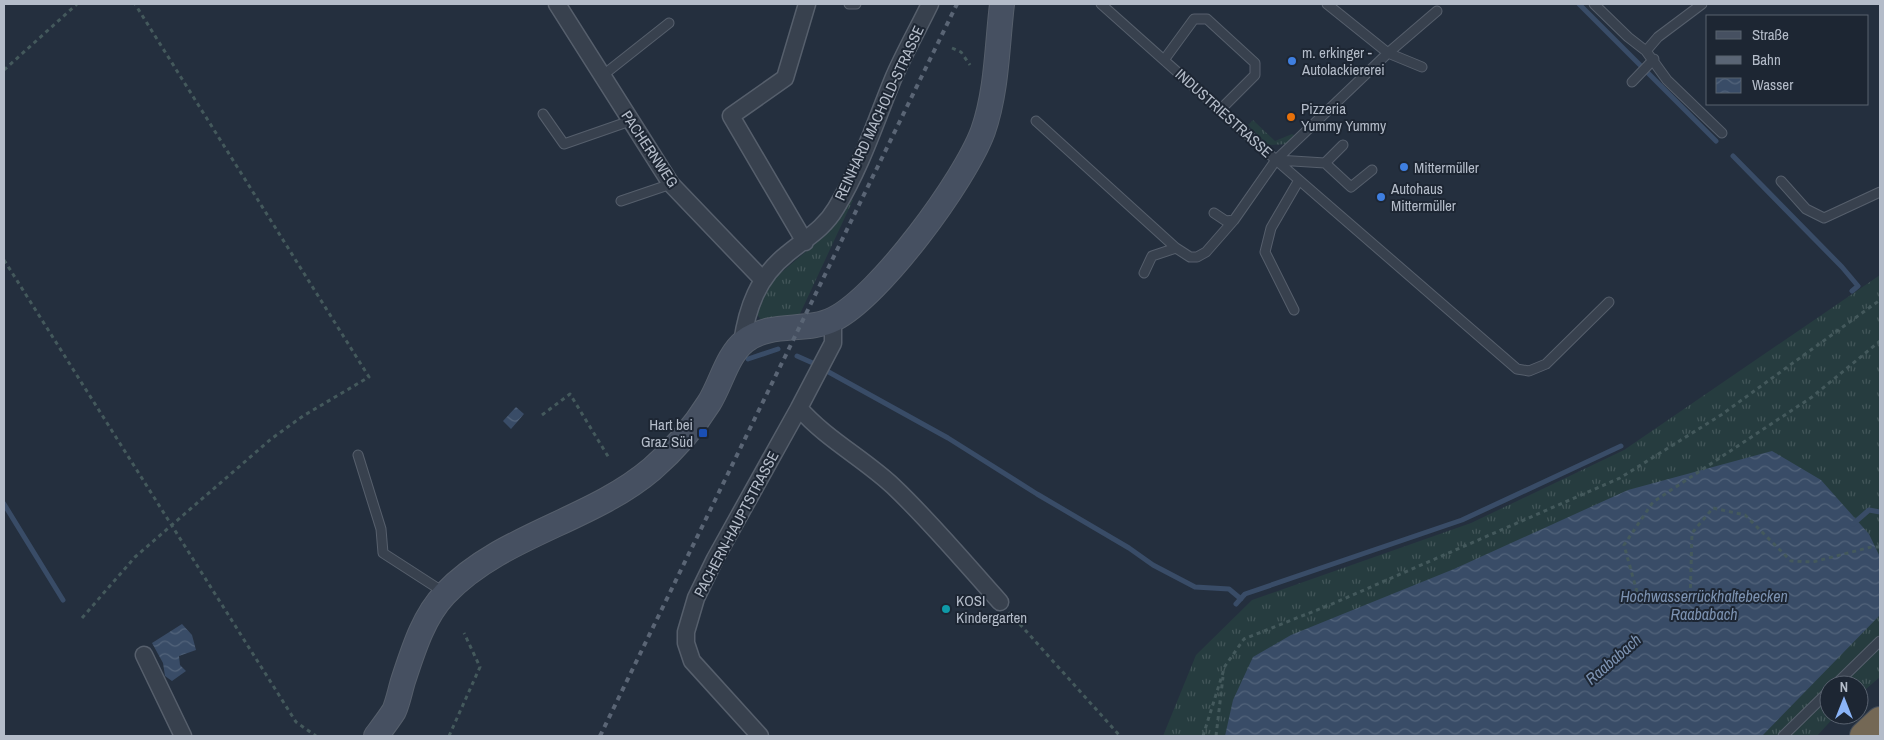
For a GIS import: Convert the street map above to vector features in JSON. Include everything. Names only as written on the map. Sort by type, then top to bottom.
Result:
[{"type":"highway","points":[[1864,736],[1880,721]]},
{"type":"main road","points":[[376,736],[394,710],[422,629],[433,609],[445,594],[481,565],[529,537],[614,496],[634,483],[663,459],[710,403],[731,358],[742,343],[756,335],[773,329],[833,320],[852,308],[897,262],[938,210],[970,159],[982,131],[990,104],[1002,4]]},
{"type":"street","name":"PACHERNWEG","points":[[557,4],[671,184],[762,279]]},
{"type":"street","points":[[805,242],[731,116],[785,78],[808,4]]},
{"type":"street","name":"REINHARD MACHOLD-STRASSE","points":[[742,343],[751,302],[762,279],[786,254],[805,242],[826,224],[848,186],[869,143],[894,78],[930,4]]},
{"type":"street","name":"PACHERN-HAUPTSTRASSE","points":[[760,736],[692,661],[686,643],[686,632],[696,598],[715,559],[833,343],[833,320]]},
{"type":"street","points":[[799,408],[816,428],[863,461],[893,486],[1000,602]]},
{"type":"street","points":[[144,655],[183,736]]},
{"type":"lane","points":[[849,4],[856,4]]},
{"type":"lane","name":"INDUSTRIESTRASSE","points":[[1101,4],[1276,160],[1388,53],[1437,11]]},
{"type":"lane","points":[[1327,4],[1388,53],[1422,67]]},
{"type":"lane","points":[[1594,4],[1628,37],[1646,51],[1667,80],[1722,133]]},
{"type":"lane","points":[[1646,51],[1658,37],[1702,4]]},
{"type":"lane","points":[[1164,60],[1194,19],[1207,19],[1254,63],[1255,75],[1220,110]]},
{"type":"lane","points":[[602,76],[669,23]]},
{"type":"lane","points":[[1632,82],[1654,60]]},
{"type":"lane","points":[[543,114],[564,144],[630,121]]},
{"type":"lane","points":[[1036,121],[1176,248],[1190,256],[1197,257],[1206,252],[1234,220],[1276,160]]},
{"type":"lane","points":[[1325,162],[1343,145]]},
{"type":"lane","points":[[1276,160],[1325,162],[1351,187],[1372,170]]},
{"type":"lane","points":[[1276,160],[1517,369],[1529,371],[1546,364],[1609,302]]},
{"type":"lane","points":[[1294,310],[1265,252],[1271,228],[1299,180]]},
{"type":"lane","points":[[1781,181],[1806,209],[1824,218],[1880,192]]},
{"type":"lane","points":[[622,201],[671,184]]},
{"type":"lane","points":[[1214,213],[1226,222],[1234,220]]},
{"type":"lane","points":[[1144,273],[1152,256],[1176,248]]},
{"type":"lane","points":[[358,455],[381,529],[384,553],[445,594]]},
{"type":"lane","points":[[1845,675],[1880,641]]},
{"type":"lane","points":[[1783,736],[1819,701]]},
{"type":"path","points":[[4,70],[76,4]]},
{"type":"path","points":[[82,618],[135,557],[271,439],[303,416],[369,377],[135,4]]},
{"type":"path","points":[[952,48],[961,52],[970,65]]},
{"type":"path","points":[[4,260],[170,527],[296,722],[316,736]]},
{"type":"path","points":[[1204,736],[1225,666],[1244,639],[1332,604],[1620,478],[1721,415],[1880,300]]},
{"type":"path","points":[[1637,592],[1624,545],[1653,502],[1812,397],[1880,341]]},
{"type":"path","points":[[542,414],[570,394],[609,458]]},
{"type":"path","points":[[1690,604],[1692,533],[1714,508],[1745,515],[1791,561],[1813,562],[1871,547],[1880,547]]},
{"type":"path","points":[[1000,602],[1120,736]]},
{"type":"path","points":[[450,736],[480,667],[464,633]]},
{"type":"path","points":[[1216,736],[1225,666]]},
{"type":"green space","points":[[1253,120],[1275,141],[1292,134],[1297,137],[1289,144],[1268,145],[1248,125]]},
{"type":"green space","points":[[849,199],[853,200],[799,316],[761,320],[757,314],[769,283],[823,237],[836,222]]},
{"type":"green space","name":"Hochwasserrückhaltebecken Raababach","points":[[1880,275],[1880,677],[1869,686],[1869,675],[1819,675],[1819,725],[1827,725],[1817,736],[1163,736],[1196,655],[1252,600],[1471,523],[1624,450]]},
{"type":"water","points":[[516,407],[524,414],[511,429],[503,421]]},
{"type":"water","name":"Hochwasserrückhaltebecken Raababach","points":[[1772,451],[1821,480],[1869,534],[1880,557],[1880,615],[1821,675],[1819,675],[1819,678],[1762,736],[1225,736],[1233,700],[1253,657],[1291,635],[1454,569],[1628,490]]},
{"type":"water","points":[[182,624],[192,635],[196,650],[179,656],[180,665],[186,671],[172,681],[165,676],[163,663],[152,643]]},
{"type":"waterway","points":[[1579,4],[1716,141]]},
{"type":"waterway","points":[[1733,156],[1842,267],[1858,286],[1852,291]]},
{"type":"waterway","points":[[748,359],[778,349]]},
{"type":"waterway","points":[[797,356],[815,364]]},
{"type":"waterway","points":[[825,370],[948,438],[1037,494],[1129,548],[1153,565],[1195,587],[1229,589],[1241,599]]},
{"type":"waterway","points":[[1236,604],[1245,594],[1462,520],[1621,446]]},
{"type":"waterway","points":[[4,504],[63,600]]},
{"type":"waterway","name":"Raababach","points":[[1853,524],[1869,510],[1880,512]]},
{"type":"railway","points":[[600,736],[957,4]]},
{"type":"place","name":"m. erkinger - Autolackiererei","points":[[1292,61]]},
{"type":"place","name":"Pizzeria Yummy Yummy","points":[[1291,117]]},
{"type":"place","name":"Mittermüller","points":[[1404,167]]},
{"type":"place","name":"Autohaus Mittermüller","points":[[1381,197]]},
{"type":"place","name":"Hart bei Graz Süd","points":[[703,433]]},
{"type":"place","name":"KOSI Kindergarten","points":[[946,609]]}]
